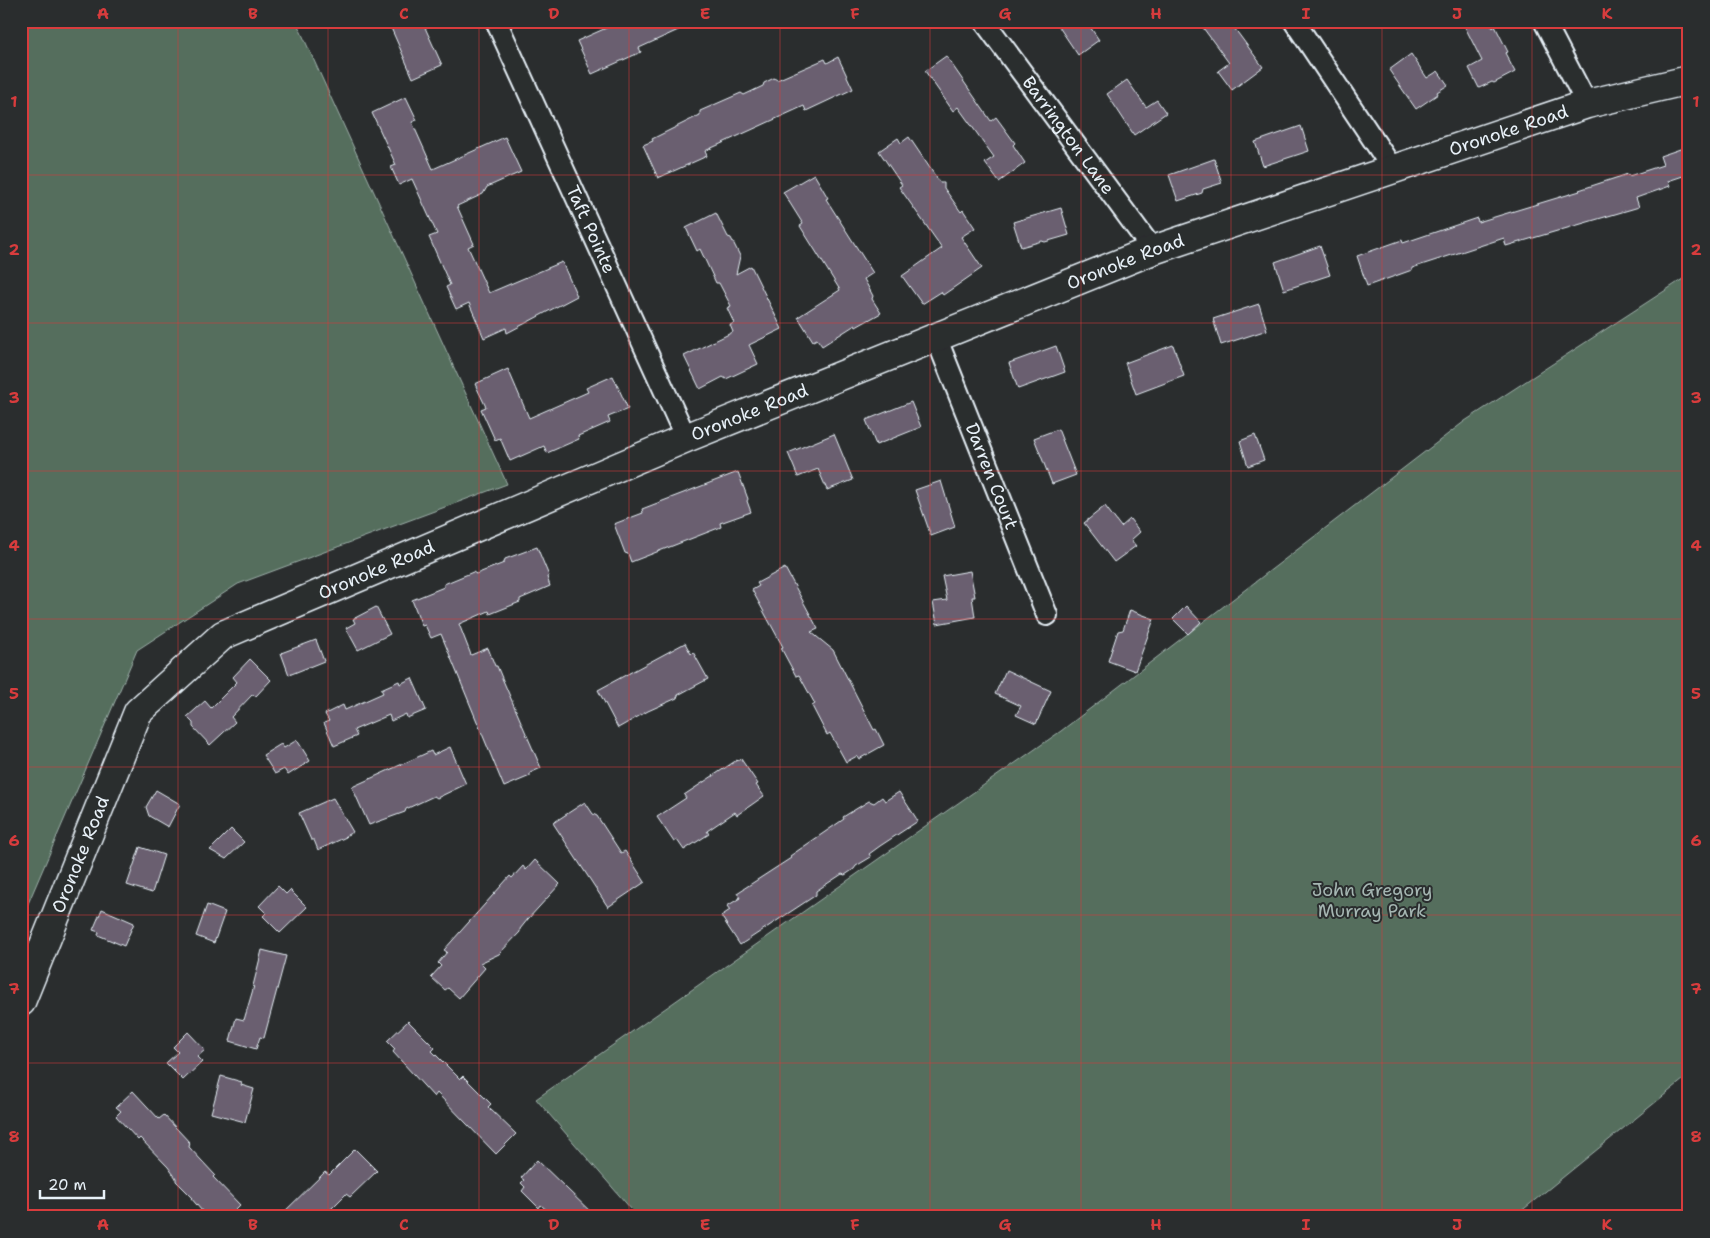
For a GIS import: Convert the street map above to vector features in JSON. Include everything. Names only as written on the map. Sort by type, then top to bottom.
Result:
[{"type":"street","name":"Taft Pointe","points":[[496,21],[686,438]]},
{"type":"street","name":"Barrington Lane","points":[[984,21],[1153,250]]},
{"type":"street","points":[[1294,21],[1392,168]]},
{"type":"street","points":[[1544,21],[1587,104]]},
{"type":"street","name":"Oronoke Road","points":[[21,1002],[138,712],[223,635],[686,438],[1153,250],[1392,168],[1587,104],[1689,80]]},
{"type":"street","name":"Darren Court","points":[[936,338],[1047,615]]},
{"type":"green space","points":[[21,21],[296,21],[507,484],[238,584],[137,650],[21,920]]},
{"type":"green space","name":"John Gregory Murray Park","points":[[1689,275],[1689,1075],[1514,1217],[638,1217],[536,1099],[1061,731],[1465,421]]},
{"type":"building","points":[[388,21],[422,21],[442,65],[413,78]]},
{"type":"building","points":[[622,21],[698,21],[639,48],[641,52],[592,74],[577,41]]},
{"type":"building","points":[[1055,21],[1086,21],[1099,40],[1078,55]]},
{"type":"building","points":[[1198,21],[1229,21],[1263,67],[1232,90],[1218,71],[1229,63]]},
{"type":"building","points":[[1462,21],[1489,21],[1493,28],[1495,26],[1508,52],[1505,53],[1515,72],[1494,83],[1492,82],[1479,88],[1469,68],[1482,61]]},
{"type":"building","points":[[1411,54],[1427,78],[1438,71],[1448,85],[1416,109],[1389,70]]},
{"type":"building","points":[[946,56],[991,121],[996,117],[1015,143],[1013,145],[1025,163],[999,182],[985,163],[994,157],[958,107],[953,111],[925,71]]},
{"type":"building","points":[[838,57],[853,89],[806,111],[804,106],[705,151],[707,156],[658,178],[643,145],[700,115],[700,111],[741,93],[744,95],[763,86],[764,83],[774,78],[777,80],[825,59],[827,63]]},
{"type":"building","points":[[1127,80],[1146,107],[1157,100],[1166,113],[1134,135],[1107,94]]},
{"type":"building","points":[[406,97],[417,120],[412,122],[433,169],[505,137],[521,172],[487,187],[483,194],[457,206],[474,244],[468,247],[489,293],[562,262],[577,296],[507,333],[506,328],[484,338],[469,303],[456,309],[446,287],[450,285],[429,237],[437,234],[412,179],[399,185],[391,167],[396,165],[372,113]]},
{"type":"building","points":[[1301,126],[1309,151],[1263,166],[1255,142]]},
{"type":"building","points":[[909,137],[940,183],[944,183],[944,188],[961,212],[963,210],[975,228],[961,237],[982,268],[943,295],[941,292],[922,304],[902,276],[942,248],[899,187],[902,185],[879,151],[898,138],[901,143]]},
{"type":"building","points":[[1689,146],[1689,174],[1668,181],[1670,186],[1636,198],[1639,207],[1506,246],[1504,238],[1412,268],[1412,270],[1367,286],[1357,256],[1402,240],[1403,243],[1477,218],[1478,222],[1580,191],[1628,174],[1629,176],[1663,165],[1660,156]]},
{"type":"building","points":[[1214,159],[1222,183],[1203,189],[1202,193],[1178,201],[1169,175]]},
{"type":"building","points":[[814,174],[828,198],[826,199],[873,273],[864,279],[873,296],[872,299],[881,313],[856,327],[855,325],[822,346],[817,339],[813,341],[798,317],[840,290],[800,226],[803,224],[783,192]]},
{"type":"building","points":[[1061,208],[1069,235],[1021,247],[1013,222]]},
{"type":"building","points":[[716,213],[740,256],[736,274],[751,266],[782,329],[749,345],[758,364],[726,379],[723,377],[700,389],[684,356],[733,332],[730,325],[734,323],[727,308],[731,306],[719,283],[716,283],[700,249],[697,251],[686,228]]},
{"type":"building","points":[[1320,246],[1330,275],[1284,290],[1275,262]]},
{"type":"building","points":[[1259,304],[1267,330],[1221,345],[1213,319]]},
{"type":"building","points":[[1173,345],[1184,376],[1136,394],[1125,363]]},
{"type":"building","points":[[1056,346],[1065,372],[1018,389],[1009,363]]},
{"type":"building","points":[[508,369],[529,418],[588,392],[586,388],[613,376],[628,409],[608,417],[610,422],[578,436],[579,439],[547,453],[544,446],[510,461],[500,438],[495,440],[481,409],[486,407],[475,384]]},
{"type":"building","points":[[911,402],[921,427],[876,445],[866,420]]},
{"type":"building","points":[[1058,429],[1076,475],[1052,484],[1034,438]]},
{"type":"building","points":[[834,434],[853,480],[827,490],[818,469],[798,477],[788,453]]},
{"type":"building","points":[[1255,435],[1264,460],[1248,466],[1240,441]]},
{"type":"building","points":[[738,472],[751,512],[720,523],[721,527],[631,562],[628,554],[625,553],[614,524],[643,513],[642,509]]},
{"type":"building","points":[[941,481],[955,527],[931,536],[915,490]]},
{"type":"building","points":[[1105,506],[1121,527],[1130,519],[1140,532],[1131,540],[1136,546],[1114,562],[1084,523]]},
{"type":"building","points":[[537,547],[549,576],[547,577],[550,586],[520,599],[520,602],[490,614],[489,611],[459,624],[471,655],[488,648],[541,768],[530,773],[530,776],[504,787],[441,634],[431,638],[425,625],[422,626],[412,600],[444,587],[444,584],[473,572],[476,574],[504,563],[505,559]]},
{"type":"building","points":[[785,568],[818,629],[811,632],[833,650],[874,730],[876,729],[884,745],[859,759],[857,756],[846,762],[830,733],[827,735],[812,706],[815,704],[799,675],[796,676],[781,648],[783,647],[752,590],[759,586],[757,583]]},
{"type":"building","points":[[970,571],[975,597],[972,597],[975,617],[937,624],[933,602],[947,600],[942,576]]},
{"type":"building","points":[[1186,606],[1201,622],[1188,634],[1173,619]]},
{"type":"building","points":[[376,607],[390,634],[358,650],[346,628],[355,623],[353,619]]},
{"type":"building","points":[[1130,610],[1154,619],[1135,671],[1108,661],[1118,631],[1123,630]]},
{"type":"building","points":[[316,640],[324,661],[289,675],[281,653]]},
{"type":"building","points":[[685,643],[691,654],[693,652],[708,679],[678,695],[677,698],[648,711],[618,728],[598,690]]},
{"type":"building","points":[[250,659],[271,680],[256,696],[252,695],[231,717],[235,722],[210,745],[193,727],[193,723],[187,717],[205,701],[211,708],[237,682],[233,677]]},
{"type":"building","points":[[1006,670],[1051,691],[1036,724],[1016,715],[1021,706],[995,694]]},
{"type":"building","points":[[412,678],[426,710],[407,718],[406,714],[391,721],[389,715],[354,730],[357,736],[334,746],[324,723],[329,721],[325,714],[343,705],[345,710],[383,693],[381,689],[399,681],[400,684]]},
{"type":"building","points":[[297,740],[310,761],[288,775],[284,769],[275,774],[263,755],[281,744],[284,748]]},
{"type":"building","points":[[450,747],[466,784],[437,798],[434,796],[406,809],[405,812],[369,825],[352,787],[431,751],[433,755]]},
{"type":"building","points":[[741,759],[764,796],[737,815],[735,812],[707,831],[709,834],[684,850],[677,840],[674,842],[657,817],[686,798],[684,795]]},
{"type":"building","points":[[156,790],[180,804],[168,827],[149,816],[146,807]]},
{"type":"building","points":[[899,792],[918,821],[869,854],[871,857],[854,869],[845,875],[842,874],[816,891],[816,895],[740,945],[721,916],[730,910],[727,906],[740,898],[737,893],[791,858],[790,856],[844,819],[843,817],[869,801],[874,803],[882,797],[885,801]]},
{"type":"building","points":[[333,798],[353,832],[318,850],[314,840],[311,840],[299,813]]},
{"type":"building","points":[[585,802],[593,814],[597,816],[621,853],[625,851],[645,882],[608,907],[553,823]]},
{"type":"building","points":[[231,829],[244,842],[226,859],[210,850]]},
{"type":"building","points":[[140,847],[164,855],[152,893],[127,885]]},
{"type":"building","points":[[535,860],[560,884],[499,954],[480,963],[485,968],[459,998],[448,988],[445,990],[431,977],[441,966],[438,963],[447,952],[444,950],[510,876],[512,878],[523,866],[526,870]]},
{"type":"building","points":[[278,886],[286,894],[290,890],[307,907],[280,933],[263,916],[266,913],[259,906]]},
{"type":"building","points":[[207,905],[225,912],[214,943],[196,936]]},
{"type":"building","points":[[102,909],[134,923],[124,946],[98,935],[99,932],[93,930]]},
{"type":"building","points":[[262,950],[286,956],[264,1038],[260,1037],[256,1049],[230,1041],[236,1018],[244,1020]]},
{"type":"building","points":[[408,1021],[435,1048],[432,1051],[460,1079],[463,1076],[491,1104],[488,1107],[516,1134],[496,1154],[437,1093],[434,1097],[393,1052],[395,1049],[387,1041]]},
{"type":"building","points":[[188,1032],[205,1050],[197,1057],[202,1062],[183,1080],[166,1063],[178,1052],[173,1047]]},
{"type":"building","points":[[221,1076],[242,1082],[241,1085],[254,1089],[245,1122],[211,1113]]},
{"type":"building","points":[[133,1091],[159,1119],[164,1115],[190,1143],[189,1147],[215,1175],[213,1177],[240,1205],[228,1217],[207,1217],[192,1197],[176,1181],[168,1167],[140,1138],[138,1140],[116,1116],[121,1111],[116,1107]]},
{"type":"building","points":[[355,1149],[377,1171],[350,1197],[346,1194],[323,1217],[279,1217],[325,1172],[329,1175]]},
{"type":"building","points":[[537,1160],[596,1217],[554,1217],[541,1205],[539,1208],[522,1191],[525,1187],[521,1183],[524,1180],[521,1178]]}]
